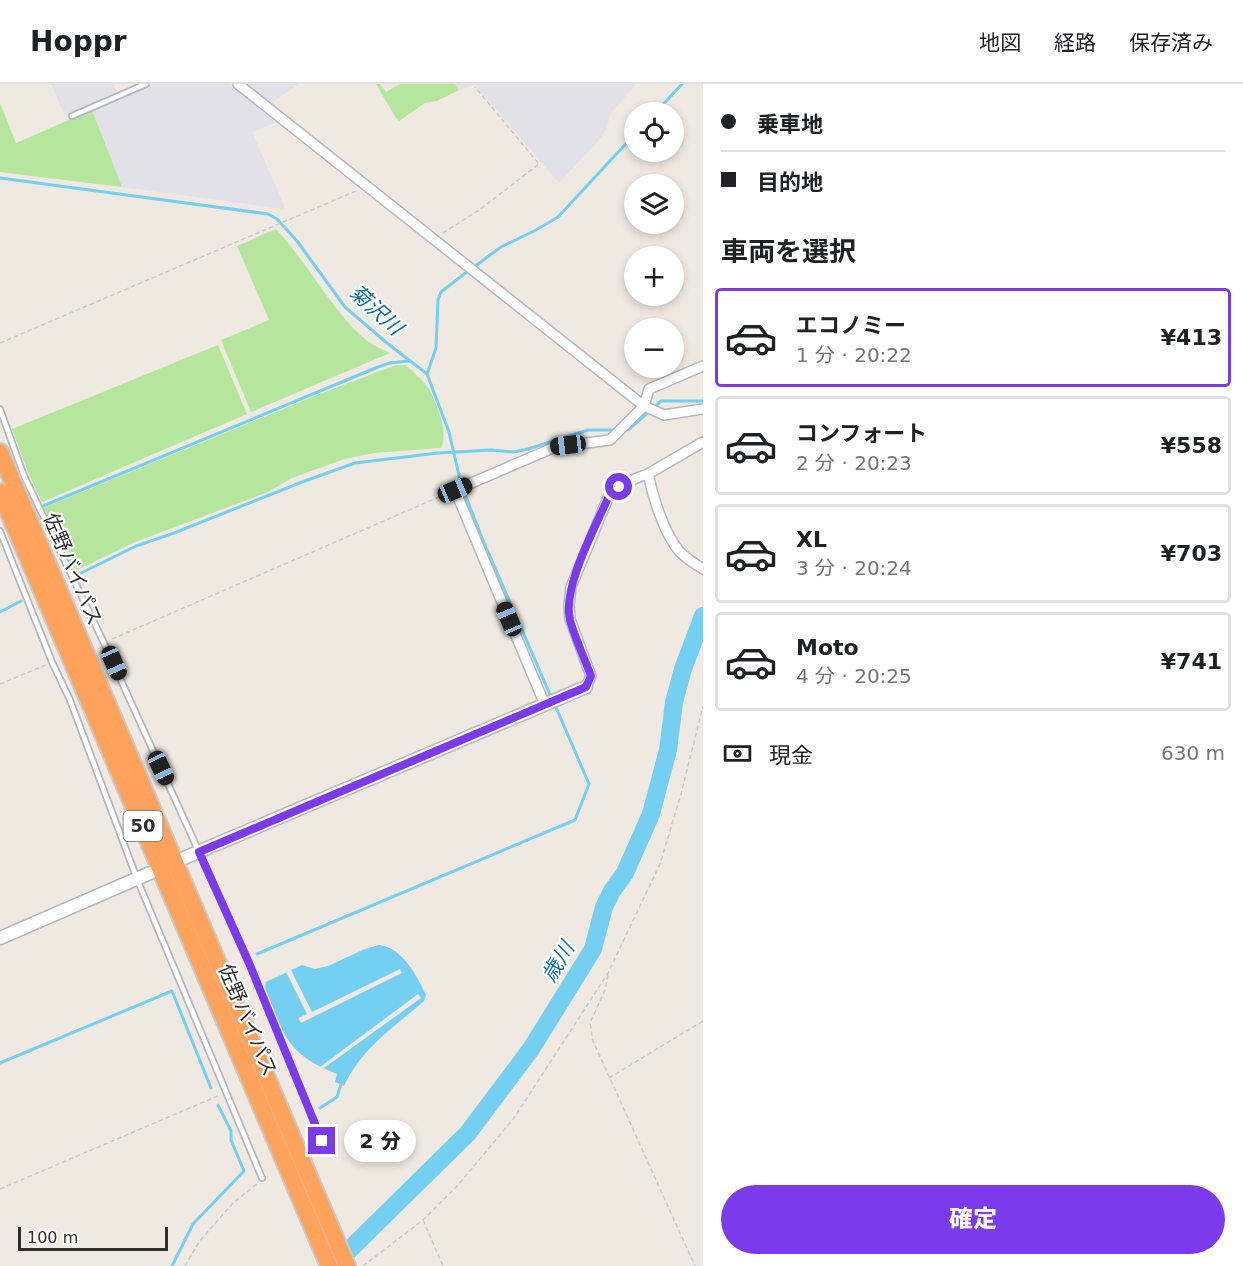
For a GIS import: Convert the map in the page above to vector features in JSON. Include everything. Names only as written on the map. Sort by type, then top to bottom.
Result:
[{"type":"highway","name":"佐野バイパス","points":[[0,452],[347,1266]]},
{"type":"highway","name":"佐野バイパス","points":[[0,492],[329,1266]]},
{"type":"street","points":[[238,84],[649,408],[664,415],[703,409]]},
{"type":"street","points":[[649,408],[649,389],[703,366]]},
{"type":"street","points":[[545,705],[455,490],[555,447],[610,440],[649,408]]},
{"type":"street","points":[[184,858],[586,687],[591,676],[570,618],[571,586],[608,498],[625,483],[648,474],[703,442]]},
{"type":"street","points":[[648,474],[652,495],[678,550],[703,569]]},
{"type":"street","points":[[0,938],[150,873]]},
{"type":"lane","points":[[72,116],[146,84]]},
{"type":"lane","points":[[0,409],[24,476],[104,642],[249,963],[322,1141]]},
{"type":"lane","points":[[0,531],[52,662],[70,700],[137,879],[262,1178]]},
{"type":"path","points":[[435,240],[442,233],[494,200],[539,164],[475,87]]},
{"type":"path","points":[[0,343],[367,186]]},
{"type":"path","points":[[104,642],[455,490]]},
{"type":"path","points":[[0,684],[52,662]]},
{"type":"path","points":[[363,1266],[423,1220],[459,1184],[514,1118],[608,973],[660,864],[681,794],[703,706]]},
{"type":"path","points":[[608,973],[605,990],[590,1023],[593,1041],[695,1266]]},
{"type":"path","points":[[609,1078],[703,1021]]},
{"type":"path","points":[[0,1189],[226,1092]]},
{"type":"path","points":[[185,1266],[199,1242],[233,1203],[262,1178]]},
{"type":"path","points":[[423,1220],[443,1266]]},
{"type":"shaded area","points":[[51,84],[114,84],[117,93],[65,116]]},
{"type":"shaded area","points":[[153,84],[230,84],[277,122],[252,132],[284,205],[283,209],[122,187],[92,110]]},
{"type":"shaded area","points":[[243,84],[299,84],[270,104]]},
{"type":"shaded area","points":[[455,84],[636,84],[610,114],[607,128],[600,139],[559,183],[475,85],[459,90]]},
{"type":"green space","points":[[376,84],[380,84],[386,92],[400,84],[455,84],[459,90],[437,101],[425,103],[399,121]]},
{"type":"green space","points":[[0,103],[16,143],[92,110],[122,187],[0,172]]},
{"type":"green space","points":[[276,229],[353,328],[368,341],[390,353],[251,412],[221,340],[269,320],[237,246]]},
{"type":"green space","points":[[218,345],[247,414],[42,502],[12,429]]},
{"type":"green space","points":[[396,365],[406,365],[429,389],[443,427],[441,448],[374,453],[344,459],[292,478],[268,492],[135,542],[75,571],[43,508],[317,395]]},
{"type":"water","points":[[379,945],[395,951],[402,957],[413,971],[426,995],[424,1001],[369,1050],[344,1086],[335,1082],[337,1074],[306,1058],[289,1041],[265,987],[266,982],[302,965],[315,969],[328,966]]},
{"type":"pier","points":[[400,969],[402,973],[301,1023],[298,1018],[307,1014],[286,972],[291,970],[312,1012]]},
{"type":"pier","points":[[418,994],[421,998],[324,1068],[320,1067]]},
{"type":"waterway","name":"菊沢川","points":[[665,102],[682,84]]},
{"type":"waterway","name":"菊沢川","points":[[474,267],[501,247],[558,217],[624,146]]},
{"type":"waterway","name":"菊沢川","points":[[0,178],[268,214],[277,219],[297,241],[345,307],[427,374],[436,348],[438,300],[441,292],[468,271]]},
{"type":"waterway","points":[[43,506],[378,367],[409,361]]},
{"type":"waterway","points":[[427,374],[449,432],[461,484],[552,699]]},
{"type":"waterway","points":[[623,430],[628,430],[661,401],[703,401]]},
{"type":"waterway","points":[[77,575],[136,546],[355,463],[438,453],[491,450],[514,452],[588,430],[616,430]]},
{"type":"waterway","points":[[0,612],[21,601]]},
{"type":"waterway","name":"歳川","points":[[333,1266],[468,1133],[531,1049],[593,949],[604,907],[625,873],[651,814],[668,750],[674,702],[683,669],[703,616]]},
{"type":"waterway","points":[[257,954],[575,820],[589,784],[555,705]]},
{"type":"waterway","points":[[0,1063],[172,991],[211,1088]]},
{"type":"waterway","points":[[320,1108],[337,1097],[341,1084]]},
{"type":"waterway","points":[[172,1266],[193,1224],[244,1171],[231,1140],[231,1131],[218,1105]]},
{"type":"route","points":[[322,1141],[249,963],[199,852],[586,687],[591,676],[570,618],[571,586],[608,498],[619,487]]}]
